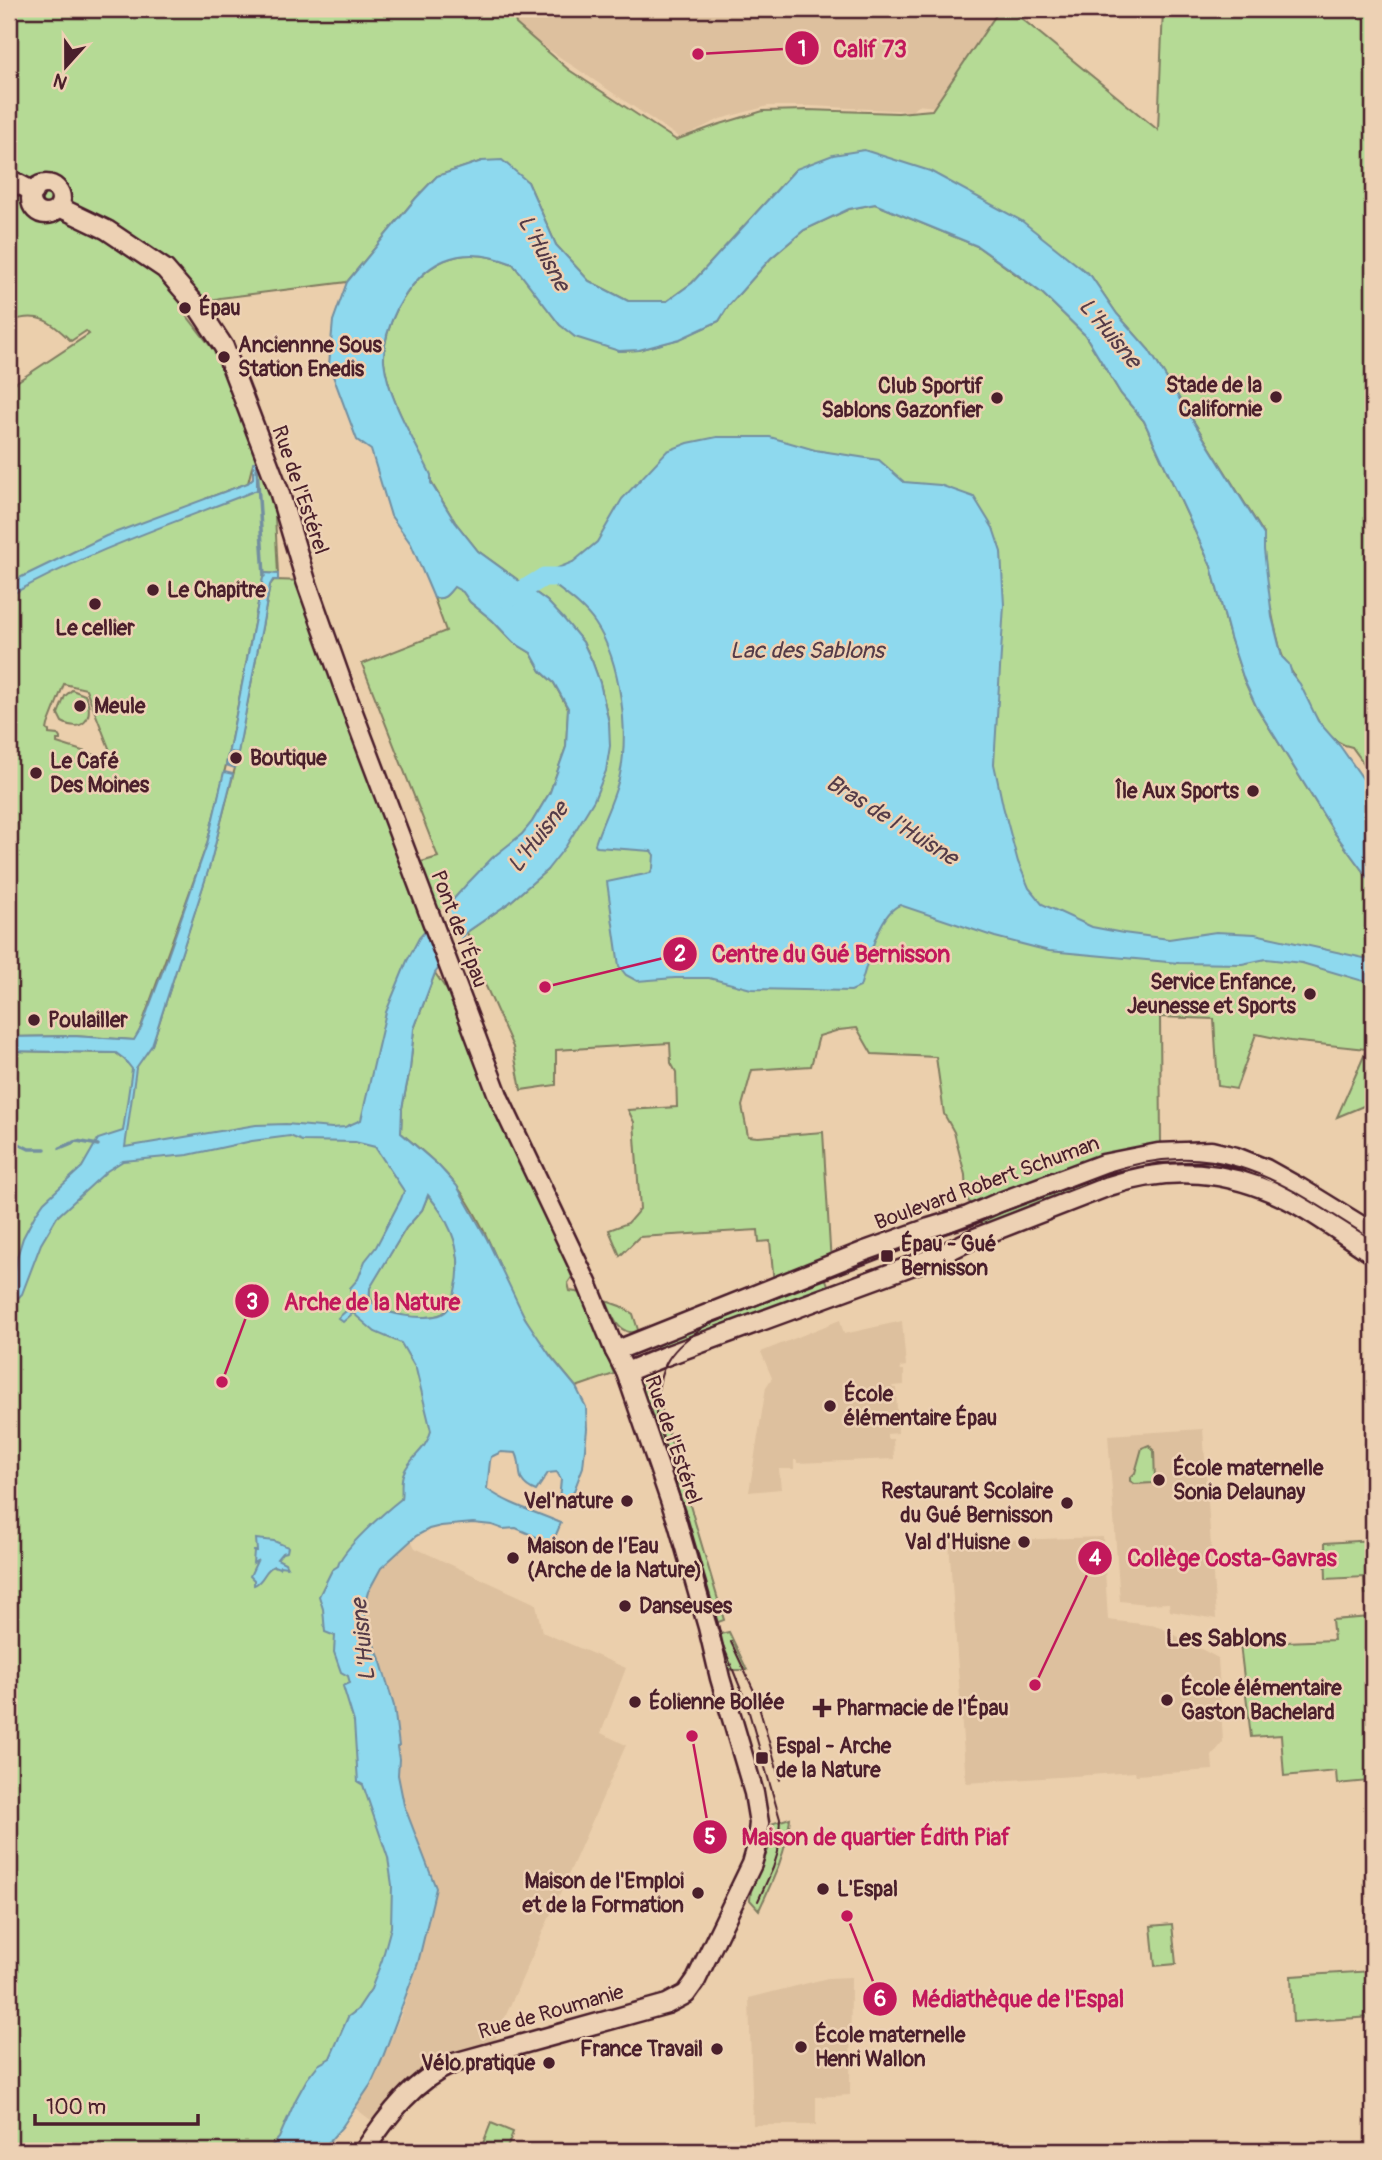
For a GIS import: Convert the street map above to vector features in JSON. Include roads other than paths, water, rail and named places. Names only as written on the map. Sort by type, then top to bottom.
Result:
[{"type":"street","name":"Rue de l'Estérel","points":[[9,179],[34,192],[45,185],[54,187],[61,195],[59,206],[107,230],[165,269],[197,306],[224,347],[279,491],[306,581],[409,860]]},
{"type":"street","name":"Pont de l'Épau","points":[[409,860],[465,1008]]},
{"type":"street","name":"Rue de l'Estérel","points":[[465,1008],[499,1098],[626,1372],[678,1523],[755,1796],[759,1823],[752,1864],[734,1905]]},
{"type":"street","name":"Boulevard Robert Schuman","points":[[615,1351],[865,1251],[968,1216],[1103,1164],[1158,1153],[1211,1152],[1236,1157],[1278,1175],[1373,1233]]},
{"type":"street","points":[[626,1372],[938,1256],[973,1238],[1109,1186],[1156,1174],[1185,1171],[1201,1173],[1259,1187],[1288,1199],[1373,1254]]},
{"type":"street","name":"Rue de Roumanie","points":[[364,2151],[413,2090],[437,2070],[667,2004],[686,1994],[696,1980],[734,1905]]},
{"type":"water","name":"L'Huisne","points":[[864,150],[930,171],[1022,221],[1091,276],[1117,314],[1149,350],[1264,535],[1272,617],[1282,657],[1289,664],[1318,721],[1340,746],[1373,793],[1373,885],[1334,832],[1256,706],[1230,637],[1211,566],[1144,421],[1121,394],[1085,335],[1043,294],[977,246],[875,204],[849,209],[804,230],[771,258],[729,305],[719,321],[680,339],[639,350],[619,351],[575,337],[560,325],[513,264],[476,255],[459,256],[444,260],[418,279],[397,309],[386,340],[386,375],[396,405],[431,475],[431,483],[455,522],[478,551],[547,601],[583,642],[600,683],[609,723],[610,746],[606,771],[594,800],[566,846],[547,870],[509,903],[467,932],[435,973],[414,1029],[402,1108],[401,1133],[438,1165],[457,1186],[487,1239],[525,1318],[551,1357],[576,1387],[586,1407],[587,1429],[583,1467],[569,1504],[559,1500],[561,1479],[557,1472],[548,1473],[536,1491],[521,1479],[516,1453],[501,1452],[491,1457],[487,1489],[513,1504],[561,1523],[552,1544],[516,1528],[503,1529],[492,1525],[473,1523],[429,1529],[416,1536],[381,1568],[368,1592],[364,1606],[367,1628],[380,1659],[394,1706],[399,1746],[398,1775],[404,1805],[436,1888],[418,1963],[371,2084],[342,2127],[321,2151],[267,2151],[279,2138],[307,2079],[318,2065],[330,2058],[348,2017],[357,2010],[371,1989],[391,1927],[392,1885],[388,1858],[363,1785],[358,1782],[354,1722],[343,1686],[350,1683],[348,1676],[341,1672],[334,1652],[335,1636],[325,1632],[319,1596],[332,1570],[338,1566],[347,1550],[401,1499],[403,1474],[426,1443],[431,1431],[416,1369],[401,1343],[375,1332],[353,1313],[343,1322],[338,1318],[353,1305],[350,1288],[376,1247],[404,1191],[375,1147],[355,1142],[302,1141],[290,1136],[188,1155],[123,1161],[107,1171],[57,1217],[41,1244],[22,1294],[9,1307],[9,1284],[14,1278],[23,1238],[35,1215],[44,1202],[82,1167],[98,1139],[123,1131],[132,1069],[116,1053],[9,1051],[9,1037],[73,1036],[134,1040],[163,970],[207,844],[224,772],[233,774],[210,865],[152,1045],[136,1068],[125,1147],[256,1125],[286,1124],[332,1128],[345,1127],[361,1120],[386,1012],[407,961],[419,938],[466,885],[532,822],[550,792],[566,747],[568,708],[554,683],[541,671],[531,653],[513,642],[470,602],[463,592],[454,587],[444,597],[434,598],[411,544],[391,516],[371,450],[357,440],[329,365],[333,321],[347,282],[437,176],[482,161],[502,160],[528,182],[556,245],[589,281],[628,301],[667,301],[692,283],[796,169],[833,155]],"holes":[[[428,1195],[449,1228],[457,1252],[458,1278],[448,1310],[435,1316],[414,1317],[382,1309],[370,1298],[370,1288],[406,1228],[422,1210]]]},
{"type":"water","name":"Lac des Sablons","points":[[717,437],[770,437],[815,450],[879,460],[904,482],[940,485],[974,497],[993,528],[1001,552],[1004,605],[994,764],[1018,862],[1029,888],[1042,904],[1092,927],[1123,933],[1169,939],[1216,932],[1255,934],[1373,960],[1373,984],[1302,963],[1266,959],[1242,964],[1179,963],[1049,951],[995,937],[900,905],[885,918],[874,941],[860,987],[851,991],[751,989],[709,978],[637,981],[626,975],[619,966],[607,882],[650,873],[654,855],[651,851],[597,847],[595,844],[617,787],[622,761],[623,720],[617,677],[604,639],[590,616],[544,577],[545,573],[573,562],[597,542],[622,499],[667,451]]},
{"type":"water","points":[[263,460],[264,463],[257,465],[257,490],[100,552],[9,596],[9,583],[106,536],[248,483],[253,478],[253,462]]},
{"type":"water","points":[[264,573],[278,574],[278,580],[273,580],[270,585],[238,753],[231,752],[229,762],[236,764],[235,768],[226,765]]},
{"type":"water","points":[[256,1539],[274,1541],[288,1547],[287,1552],[277,1559],[287,1567],[274,1566],[254,1585],[250,1576],[257,1561],[253,1563],[254,1551],[257,1551]]},
{"type":"waterway","points":[[257,467],[264,576]]},
{"type":"waterway","name":"Bras de l'Huisne","points":[[508,599],[544,577],[571,577]]},
{"type":"waterway","points":[[9,1139],[29,1149],[45,1149]]},
{"type":"waterway","points":[[60,1148],[77,1141],[98,1145]]},
{"type":"tram line","points":[[758,1901],[778,1852],[780,1819],[746,1702],[722,1643],[656,1414],[659,1383],[675,1350],[710,1323],[1108,1172],[1148,1162],[1185,1159],[1218,1162],[1249,1170],[1279,1183],[1373,1240]]},
{"type":"tram line","points":[[731,1642],[755,1693],[780,1780]]},
{"type":"place","name":"Calif 73","points":[[698,54]]},
{"type":"place","name":"Épau","points":[[185,308]]},
{"type":"place","name":"Anciennne Sous Station Enedis","points":[[224,357]]},
{"type":"place","name":"Stade de la Californie","points":[[1276,397]]},
{"type":"place","name":"Club Sportif Sablons Gazonfier","points":[[997,398]]},
{"type":"place","name":"Le Chapitre","points":[[153,590]]},
{"type":"place","name":"Le cellier","points":[[95,604]]},
{"type":"place","name":"Meule","points":[[80,706]]},
{"type":"place","name":"Boutique","points":[[236,758]]},
{"type":"place","name":"Le Café Des Moines","points":[[36,773]]},
{"type":"place","name":"Île Aux Sports","points":[[1253,791]]},
{"type":"place","name":"Centre du Gué Bernisson","points":[[545,987]]},
{"type":"place","name":"Service Enfance, Jeunesse et Sports","points":[[1310,994]]},
{"type":"place","name":"Poulailler","points":[[34,1020]]},
{"type":"place","name":"Épau - Gué Bernisson","points":[[887,1256]]},
{"type":"place","name":"Arche de la Nature","points":[[222,1382]]},
{"type":"place","name":"École élémentaire Épau","points":[[830,1406]]},
{"type":"place","name":"École maternelle Sonia Delaunay","points":[[1159,1480]]},
{"type":"place","name":"Vel'nature","points":[[627,1501]]},
{"type":"place","name":"Restaurant Scolaire du Gué Bernisson","points":[[1067,1503]]},
{"type":"place","name":"Val d'Huisne","points":[[1024,1542]]},
{"type":"place","name":"Maison de l’Eau (Arche de la Nature)","points":[[513,1558]]},
{"type":"place","name":"Danseuses","points":[[625,1606]]},
{"type":"place","name":"Collège Costa-Gavras","points":[[1035,1685]]},
{"type":"place","name":"École élémentaire Gaston Bachelard","points":[[1167,1700]]},
{"type":"place","name":"Éolienne Bollée","points":[[635,1702]]},
{"type":"place","name":"Pharmacie de l'Épau","points":[[822,1708]]},
{"type":"place","name":"Maison de quartier Édith Piaf","points":[[692,1736]]},
{"type":"place","name":"Espal - Arche de la Nature","points":[[762,1758]]},
{"type":"place","name":"L'Espal","points":[[823,1889]]},
{"type":"place","name":"Maison de l'Emploi et de la Formation","points":[[698,1893]]},
{"type":"place","name":"Médiathèque de l'Espal","points":[[847,1916]]},
{"type":"place","name":"École maternelle Henri Wallon","points":[[801,2047]]},
{"type":"place","name":"France Travail","points":[[717,2049]]},
{"type":"place","name":"Vélo pratique","points":[[549,2063]]},
{"type":"district","name":"Les Sablons","points":[[1226,1638]]}]
